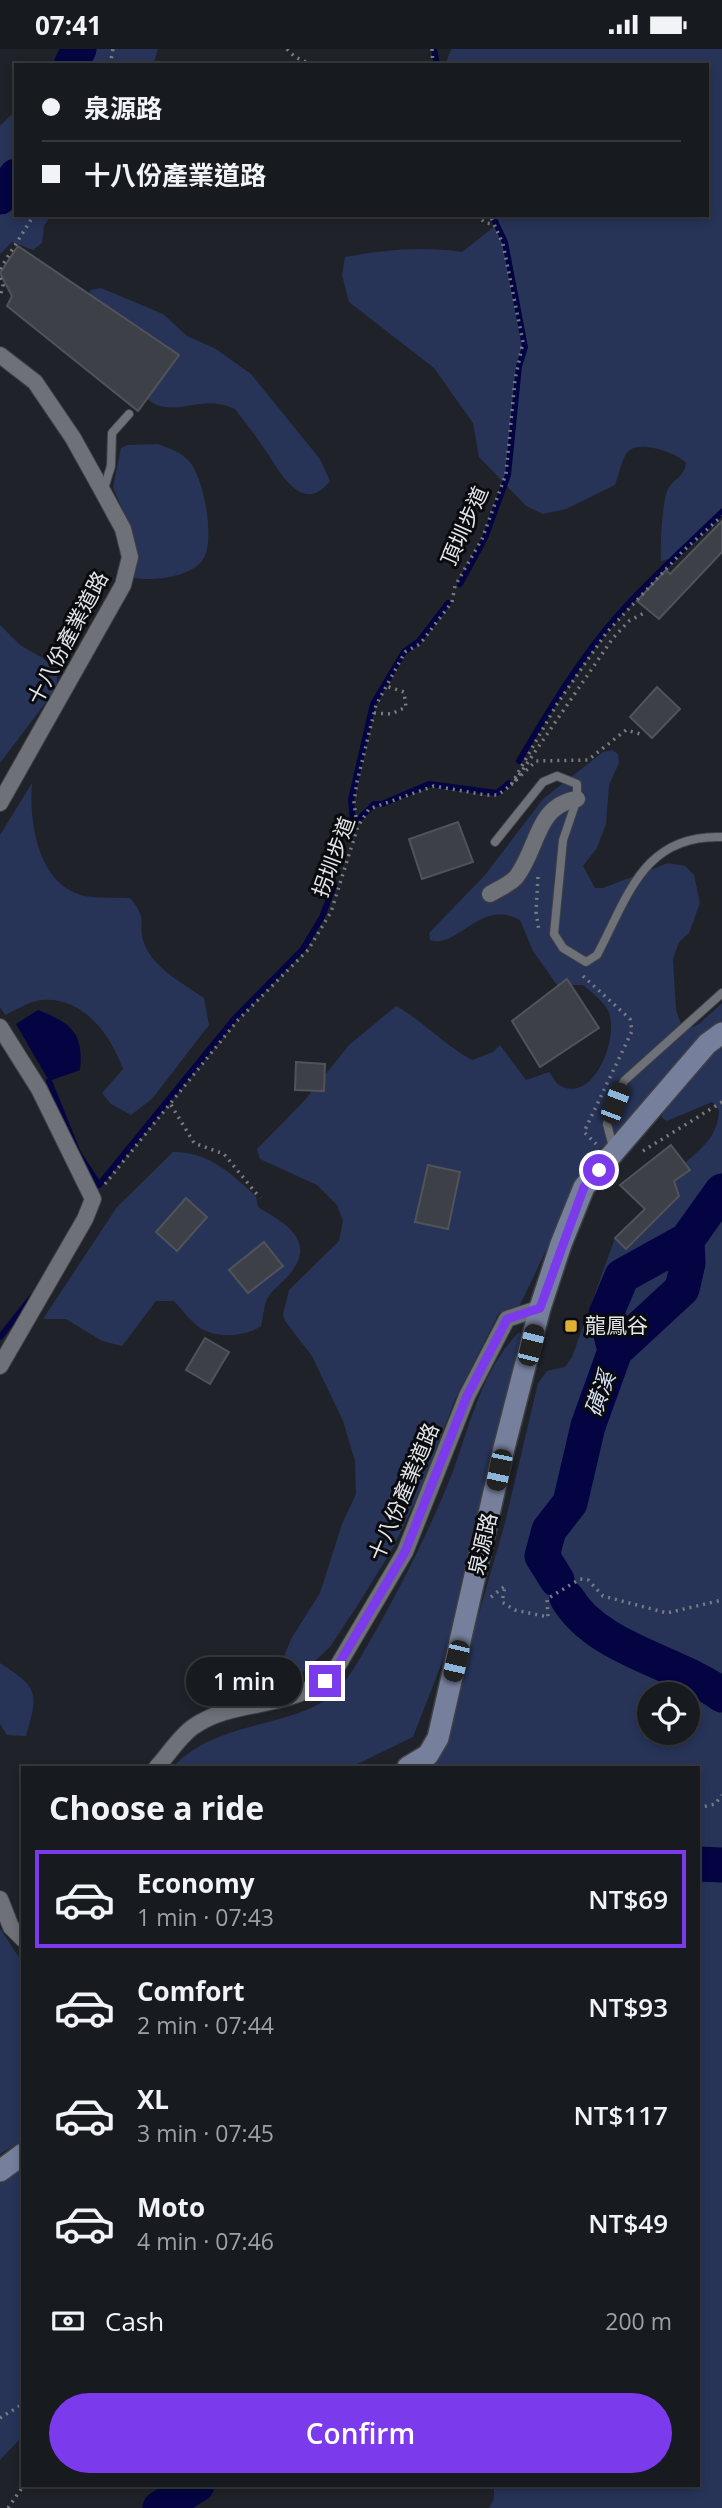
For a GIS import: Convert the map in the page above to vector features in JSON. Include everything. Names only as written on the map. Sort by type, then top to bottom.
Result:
[{"type":"street","name":"十八份產業道路","points":[[0,355],[35,382],[73,438],[123,529],[130,557],[123,585],[0,803]]},
{"type":"street","points":[[490,894],[515,879],[529,856],[548,811],[560,802],[577,799]]},
{"type":"street","points":[[0,1027],[39,1089],[93,1199],[85,1219],[0,1366]]},
{"type":"street","name":"泉源路","points":[[410,1766],[428,1755],[438,1738],[504,1448],[540,1308],[584,1187],[707,1044],[722,1033]]},
{"type":"street","name":"十八份產業道路","points":[[158,1766],[192,1727],[221,1713],[293,1699],[325,1681],[331,1674],[405,1552],[467,1396],[507,1319],[540,1308]]},
{"type":"street","points":[[0,1899],[11,1927],[21,1937]]},
{"type":"street","points":[[0,2171],[21,2155]]},
{"type":"lane","points":[[103,492],[111,466],[112,433],[129,414]]},
{"type":"lane","points":[[495,842],[543,782],[557,776],[578,784],[577,799],[563,840],[554,934],[563,948],[586,962],[597,955],[644,866],[668,846],[699,836],[722,837]]},
{"type":"lane","points":[[614,1153],[607,1124],[624,1081],[722,993]]},
{"type":"path","points":[[287,49],[295,57],[308,63]]},
{"type":"path","points":[[0,269],[33,217]]},
{"type":"path","points":[[479,217],[485,223],[493,224]]},
{"type":"path","name":"頂圳步道","points":[[358,826],[354,803],[374,713],[405,652],[420,644],[452,602],[456,586],[482,539],[506,474],[515,380],[523,342],[503,244],[491,217]]},
{"type":"path","points":[[0,278],[3,285],[0,297]]},
{"type":"path","points":[[511,785],[557,705],[607,632],[683,551],[722,516]]},
{"type":"path","points":[[630,607],[637,617]]},
{"type":"path","points":[[511,785],[613,638],[646,612]]},
{"type":"path","points":[[374,713],[391,714],[406,707],[404,692],[386,686]]},
{"type":"path","points":[[511,785],[536,761],[588,760],[626,730],[644,735]]},
{"type":"path","name":"拐圳步道","points":[[93,1199],[238,1020],[308,950],[331,912],[358,826],[369,809],[434,786],[498,795],[511,785]]},
{"type":"path","points":[[529,856],[539,863],[536,912],[540,938]]},
{"type":"path","points":[[580,974],[630,1019],[632,1031],[584,1132],[592,1142],[614,1153]]},
{"type":"path","points":[[642,1151],[722,1102]]},
{"type":"path","points":[[171,1105],[194,1143],[224,1153],[260,1198]]},
{"type":"path","points":[[490,1587],[488,1600],[505,1586],[502,1602],[515,1610],[548,1617],[547,1599],[580,1579],[588,1580],[603,1596],[667,1613],[722,1600]]},
{"type":"path","points":[[700,1808],[715,1804],[722,1795]]},
{"type":"path","points":[[0,2418],[21,2405]]},
{"type":"path","points":[[8,2508],[23,2487]]},
{"type":"shaded area","points":[[67,49],[158,49],[154,63],[56,63]]},
{"type":"shaded area","points":[[451,49],[722,49],[722,508],[669,559],[661,561],[664,503],[670,485],[683,472],[686,463],[682,459],[659,449],[635,448],[625,456],[615,485],[566,509],[543,514],[526,506],[479,457],[473,423],[434,368],[349,302],[342,275],[345,257],[404,250],[462,252],[499,223],[498,217],[709,217],[709,63],[446,63]]},
{"type":"shaded area","points":[[14,112],[14,217],[50,217],[44,226],[42,243],[33,250],[12,242],[0,254],[0,126]]},
{"type":"shaded area","points":[[101,288],[163,314],[187,336],[216,349],[251,374],[320,459],[330,481],[319,491],[309,494],[299,492],[282,475],[235,409],[216,403],[167,407],[154,403],[141,394],[118,363],[85,299],[91,290]]},
{"type":"shaded area","points":[[158,444],[184,456],[193,467],[206,507],[207,549],[198,565],[182,574],[151,579],[133,578],[137,562],[129,526],[113,487],[121,448],[128,445]]},
{"type":"shaded area","points":[[0,625],[23,647],[51,665],[57,679],[56,689],[0,763]]},
{"type":"shaded area","points":[[612,750],[618,754],[619,763],[609,785],[606,824],[597,848],[583,866],[595,888],[603,888],[668,863],[685,866],[694,875],[700,903],[689,933],[679,942],[673,959],[676,1010],[681,1024],[690,1028],[699,1024],[722,1003],[722,1022],[711,1030],[627,1124],[590,1158],[520,1305],[499,1313],[454,1402],[422,1487],[393,1548],[330,1647],[303,1672],[268,1686],[278,1672],[291,1639],[320,1593],[342,1524],[356,1494],[355,1461],[343,1421],[312,1356],[285,1321],[283,1314],[289,1290],[339,1241],[343,1221],[337,1205],[317,1185],[260,1159],[257,1149],[304,1101],[349,1045],[396,1006],[472,1060],[493,1052],[500,1045],[526,1080],[549,1072],[559,1085],[571,1089],[592,1079],[606,1054],[610,1039],[609,1013],[598,998],[583,985],[557,985],[533,951],[520,920],[506,915],[493,915],[440,941],[430,940],[429,933],[485,875],[543,799],[603,752]]},
{"type":"shaded area","points":[[32,783],[35,832],[45,864],[54,877],[66,888],[81,895],[130,898],[141,917],[142,936],[148,952],[170,975],[204,998],[209,1025],[152,1099],[131,1115],[111,1104],[102,1093],[123,1069],[111,1043],[93,1020],[70,1004],[56,1000],[36,1001],[5,1015],[0,1007],[0,835]]},
{"type":"shaded area","points":[[38,1010],[59,1020],[73,1031],[80,1047],[80,1070],[49,1081],[16,1024]]},
{"type":"shaded area","points":[[722,1044],[722,2508],[489,2508],[494,2499],[494,2487],[700,2487],[700,1766],[421,1766],[439,1752],[505,1523],[538,1383],[547,1371],[565,1367],[572,1357],[615,1238],[627,1249],[679,1196],[674,1181],[690,1170],[685,1163],[713,1134],[719,1110],[712,1102],[667,1121],[662,1118],[662,1110]]},
{"type":"shaded area","points":[[173,1152],[198,1156],[219,1165],[256,1196],[258,1207],[287,1227],[299,1243],[297,1263],[267,1299],[261,1326],[241,1334],[216,1334],[198,1326],[174,1301],[156,1301],[122,1346],[102,1341],[66,1319],[43,1319],[117,1207]]},
{"type":"shaded area","points":[[519,1332],[525,1337],[471,1539],[445,1655],[413,1737],[353,1766],[174,1766],[192,1751],[214,1739],[306,1710],[325,1700],[341,1686],[361,1657],[408,1571],[444,1494],[486,1381],[506,1347]]},
{"type":"shaded area","points":[[0,1663],[22,1679],[32,1692],[33,1709],[26,1736],[7,1735],[0,1724]]},
{"type":"shaded area","points":[[0,1928],[21,1961],[21,2141],[0,2154]]},
{"type":"shaded area","points":[[21,2165],[21,2438],[0,2460],[0,2181]]},
{"type":"building","points":[[18,246],[179,355],[138,411],[7,306],[12,296],[0,273]]},
{"type":"building","points":[[722,521],[722,552],[659,619],[637,601],[666,570],[670,574]]},
{"type":"building","points":[[657,687],[680,709],[652,738],[630,717]]},
{"type":"building","points":[[458,822],[473,862],[422,879],[409,839]]},
{"type":"building","points":[[567,979],[599,1028],[540,1067],[512,1021]]},
{"type":"building","points":[[296,1062],[325,1064],[324,1091],[295,1090]]},
{"type":"building","points":[[671,1145],[690,1170],[674,1181],[679,1196],[626,1249],[615,1238],[645,1209],[620,1185]]},
{"type":"building","points":[[428,1165],[460,1172],[448,1229],[415,1222]]},
{"type":"building","points":[[186,1198],[207,1217],[177,1251],[156,1232]]},
{"type":"building","points":[[264,1242],[283,1266],[248,1293],[229,1270]]},
{"type":"building","points":[[205,1338],[229,1352],[210,1384],[186,1370]]},
{"type":"waterway","points":[[72,63],[79,49]]},
{"type":"waterway","points":[[434,49],[437,63]]},
{"type":"waterway","points":[[0,197],[14,179]]},
{"type":"waterway","points":[[460,584],[485,538],[508,475],[519,366],[525,347],[505,242],[493,217]]},
{"type":"waterway","points":[[519,761],[591,648],[644,588],[722,512]]},
{"type":"waterway","points":[[353,822],[351,800],[373,704],[404,652],[419,641],[448,603]]},
{"type":"waterway","points":[[359,819],[374,804],[382,804],[429,784],[497,793],[509,783]]},
{"type":"waterway","points":[[49,1081],[78,1153],[99,1185],[235,1018],[303,949],[322,917],[334,886]]},
{"type":"waterway","name":"磺溪","points":[[557,1580],[542,1556],[549,1530],[570,1503],[588,1426],[615,1351],[682,1289],[688,1263],[687,1240],[722,1191]]},
{"type":"waterway","points":[[615,1351],[606,1314],[622,1276],[687,1240]]},
{"type":"waterway","points":[[0,1337],[32,1297]]},
{"type":"waterway","name":"磺溪","points":[[567,1598],[581,1616],[618,1643],[683,1673],[722,1695]]},
{"type":"waterway","name":"磺溪","points":[[700,1864],[722,1865]]},
{"type":"waterway","name":"磺溪","points":[[160,2508],[194,2487]]},
{"type":"place","name":"龍鳳谷","points":[[571,1326]]},
{"type":"route","points":[[325,1681],[337,1667],[405,1552],[467,1396],[507,1319],[540,1308],[561,1244],[584,1187],[599,1170]]}]
